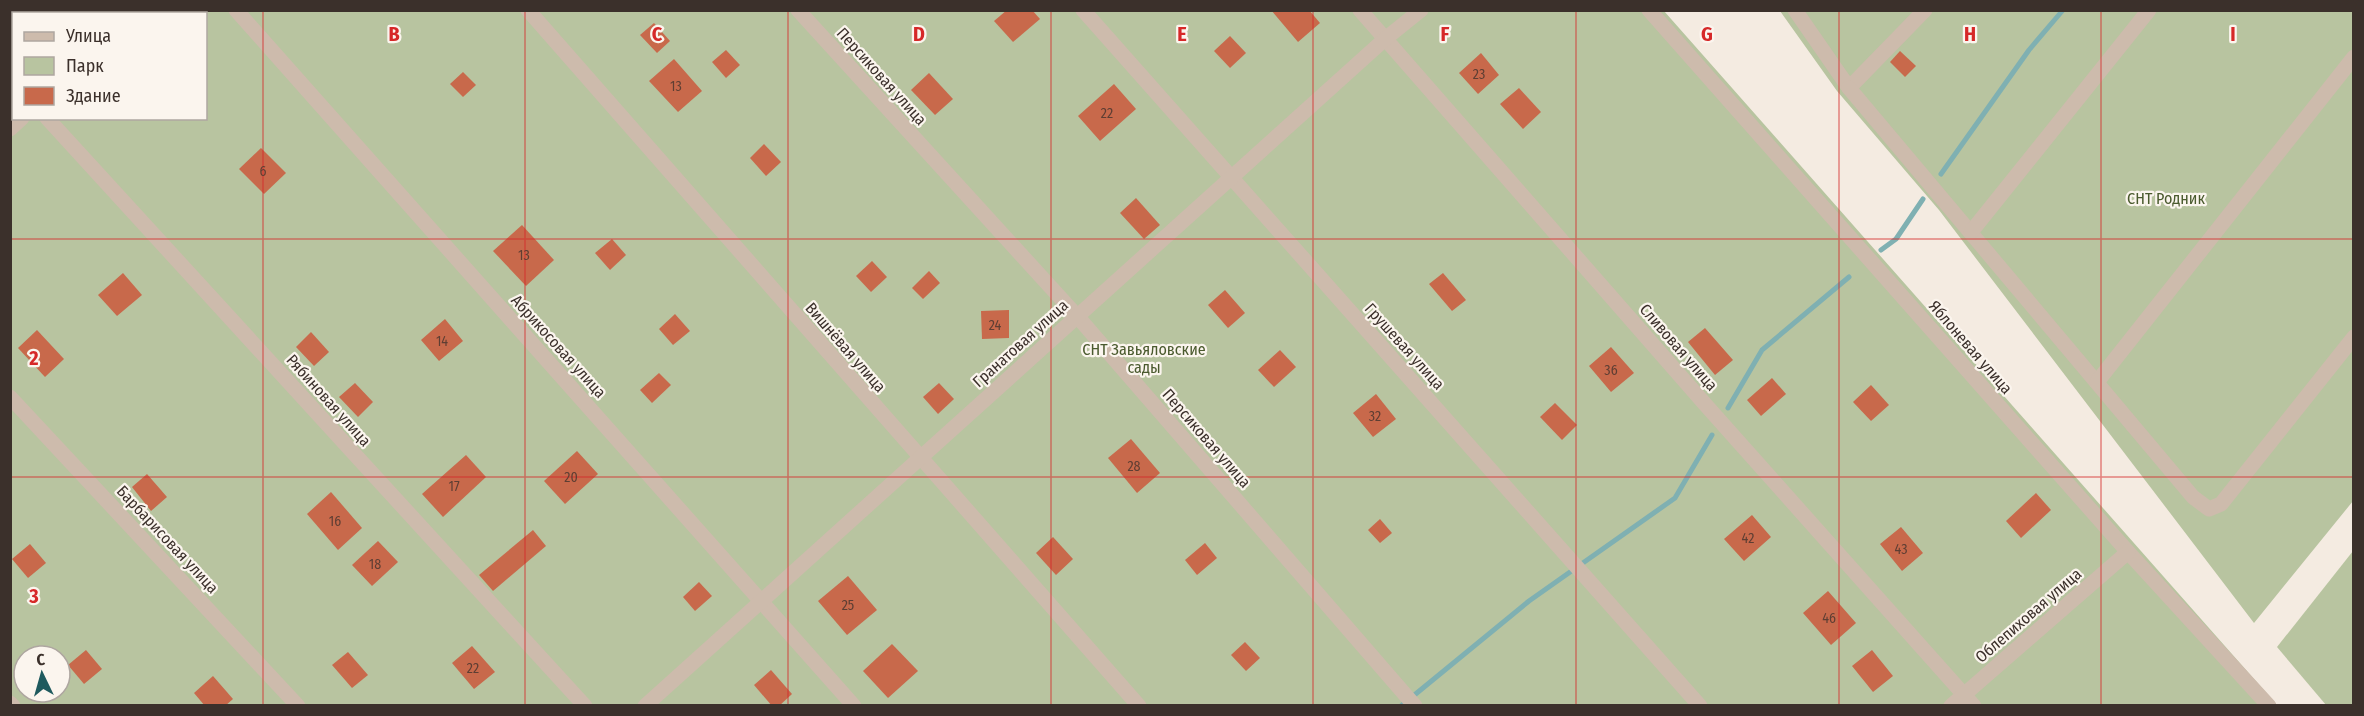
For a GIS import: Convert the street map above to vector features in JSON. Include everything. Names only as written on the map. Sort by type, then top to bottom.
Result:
[{"type":"street","name":"Абрикосовая улица","points":[[236,10],[855,705]]},
{"type":"street","name":"Вишнёвая улица","points":[[528,10],[1138,705]]},
{"type":"street","name":"Персиковая улица","points":[[798,10],[1077,316],[1415,705]]},
{"type":"street","name":"Грушевая улица","points":[[1083,10],[1700,705]]},
{"type":"street","name":"Сливовая улица","points":[[1360,10],[1704,404],[1969,700]]},
{"type":"street","name":"Гранатовая улица","points":[[645,705],[763,602],[919,458],[1385,39],[1421,10]]},
{"type":"street","name":"Яблоневая улица","points":[[1649,10],[2128,552],[2269,705]]},
{"type":"street","points":[[1795,10],[1849,88],[2193,497],[2209,509],[2221,504],[2354,337]]},
{"type":"street","points":[[1849,88],[1924,10]]},
{"type":"street","points":[[1971,232],[2150,10]]},
{"type":"street","points":[[2097,382],[2354,57]]},
{"type":"street","name":"Рябиновая улица","points":[[49,120],[585,705]]},
{"type":"street","name":"Барбарисовая улица","points":[[10,397],[298,705]]},
{"type":"street","name":"Облепиховая улица","points":[[1951,705],[1969,700],[2128,552]]},
{"type":"green space","name":"СНТ Завьяловские сады","points":[[10,11],[1664,11],[2277,705],[11,705]]},
{"type":"green space","name":"СНТ Родник","points":[[1780,11],[2353,11],[2353,501],[2254,623],[1939,210],[1837,91]]},
{"type":"green space","points":[[2353,551],[2353,705],[2326,705],[2277,647]]},
{"type":"building","points":[[1007,10],[1032,10],[1040,19],[1013,42],[994,21]]},
{"type":"building","points":[[1271,10],[1309,10],[1320,23],[1298,42]]},
{"type":"building","points":[[654,23],[670,41],[657,53],[640,35]]},
{"type":"building","points":[[1230,36],[1246,53],[1230,68],[1214,51]]},
{"type":"building","points":[[726,50],[740,65],[726,78],[712,62]]},
{"type":"building","points":[[1900,51],[1916,66],[1905,77],[1890,62]]},
{"type":"building","points":[[1481,53],[1499,75],[1478,94],[1459,73]]},
{"type":"building","points":[[674,59],[702,91],[678,112],[649,81]]},
{"type":"building","points":[[463,72],[476,85],[463,97],[450,84]]},
{"type":"building","points":[[929,73],[953,99],[935,115],[911,90]]},
{"type":"building","points":[[1114,84],[1136,109],[1100,141],[1078,116]]},
{"type":"building","points":[[1519,88],[1541,112],[1523,129],[1500,104]]},
{"type":"building","points":[[764,144],[781,162],[766,176],[750,158]]},
{"type":"building","points":[[261,148],[286,173],[264,194],[239,169]]},
{"type":"building","points":[[1136,198],[1160,225],[1144,239],[1120,213]]},
{"type":"building","points":[[522,225],[554,260],[526,286],[493,251]]},
{"type":"building","points":[[612,239],[626,255],[610,270],[595,253]]},
{"type":"building","points":[[872,261],[887,277],[871,292],[856,276]]},
{"type":"building","points":[[929,271],[940,283],[923,299],[912,288]]},
{"type":"building","points":[[123,273],[142,295],[117,316],[98,295]]},
{"type":"building","points":[[1443,273],[1466,300],[1452,311],[1429,284]]},
{"type":"building","points":[[1225,290],[1245,313],[1228,328],[1208,305]]},
{"type":"building","points":[[1009,310],[1009,338],[982,339],[981,311]]},
{"type":"building","points":[[675,314],[690,331],[673,345],[659,329]]},
{"type":"building","points":[[445,319],[463,341],[439,361],[421,340]]},
{"type":"building","points":[[1705,328],[1733,360],[1715,375],[1688,342]]},
{"type":"building","points":[[37,330],[64,359],[45,377],[18,348]]},
{"type":"building","points":[[311,332],[329,352],[314,366],[296,347]]},
{"type":"building","points":[[1611,347],[1634,373],[1611,392],[1589,366]]},
{"type":"building","points":[[1280,350],[1296,367],[1274,387],[1258,370]]},
{"type":"building","points":[[659,373],[671,385],[652,403],[640,390]]},
{"type":"building","points":[[1772,378],[1786,394],[1761,416],[1747,400]]},
{"type":"building","points":[[355,383],[373,402],[358,417],[339,397]]},
{"type":"building","points":[[939,383],[954,399],[938,414],[923,397]]},
{"type":"building","points":[[1871,385],[1889,405],[1871,421],[1853,402]]},
{"type":"building","points":[[1376,394],[1396,419],[1373,437],[1353,413]]},
{"type":"building","points":[[1555,403],[1577,425],[1562,440],[1540,417]]},
{"type":"building","points":[[1131,439],[1160,473],[1137,493],[1108,458]]},
{"type":"building","points":[[577,451],[598,474],[565,504],[544,481]]},
{"type":"building","points":[[466,455],[486,477],[443,517],[422,494]]},
{"type":"building","points":[[147,474],[167,497],[151,511],[132,487]]},
{"type":"building","points":[[331,492],[362,528],[338,550],[307,514]]},
{"type":"building","points":[[2036,493],[2051,510],[2021,538],[2006,521]]},
{"type":"building","points":[[1752,515],[1771,537],[1744,561],[1724,539]]},
{"type":"building","points":[[1380,519],[1392,533],[1380,543],[1368,530]]},
{"type":"building","points":[[1901,527],[1923,553],[1902,571],[1880,544]]},
{"type":"building","points":[[533,530],[546,546],[493,591],[479,575]]},
{"type":"building","points":[[1053,537],[1073,559],[1056,575],[1036,553]]},
{"type":"building","points":[[378,541],[398,562],[372,586],[352,565]]},
{"type":"building","points":[[1205,543],[1217,558],[1197,575],[1185,560]]},
{"type":"building","points":[[30,544],[46,563],[28,578],[12,559]]},
{"type":"building","points":[[848,576],[877,610],[847,635],[818,601]]},
{"type":"building","points":[[699,582],[712,596],[695,611],[683,597]]},
{"type":"building","points":[[1828,591],[1856,623],[1831,645],[1803,613]]},
{"type":"building","points":[[1245,642],[1260,658],[1246,671],[1231,655]]},
{"type":"building","points":[[892,644],[918,671],[888,698],[863,671]]},
{"type":"building","points":[[472,646],[495,672],[474,689],[452,663]]},
{"type":"building","points":[[86,650],[102,669],[84,684],[72,670],[72,662]]},
{"type":"building","points":[[1872,650],[1893,676],[1873,692],[1852,666]]},
{"type":"building","points":[[348,652],[368,675],[352,688],[332,665]]},
{"type":"building","points":[[771,670],[792,694],[779,706],[772,706],[754,685]]},
{"type":"building","points":[[213,676],[233,699],[225,706],[205,706],[194,693]]},
{"type":"waterway","points":[[1941,174],[2029,50],[2063,10]]},
{"type":"waterway","points":[[1881,250],[1896,239],[1923,199]]},
{"type":"waterway","points":[[1728,408],[1762,350],[1849,277]]},
{"type":"waterway","points":[[1401,706],[1529,601],[1675,498],[1712,435]]}]
